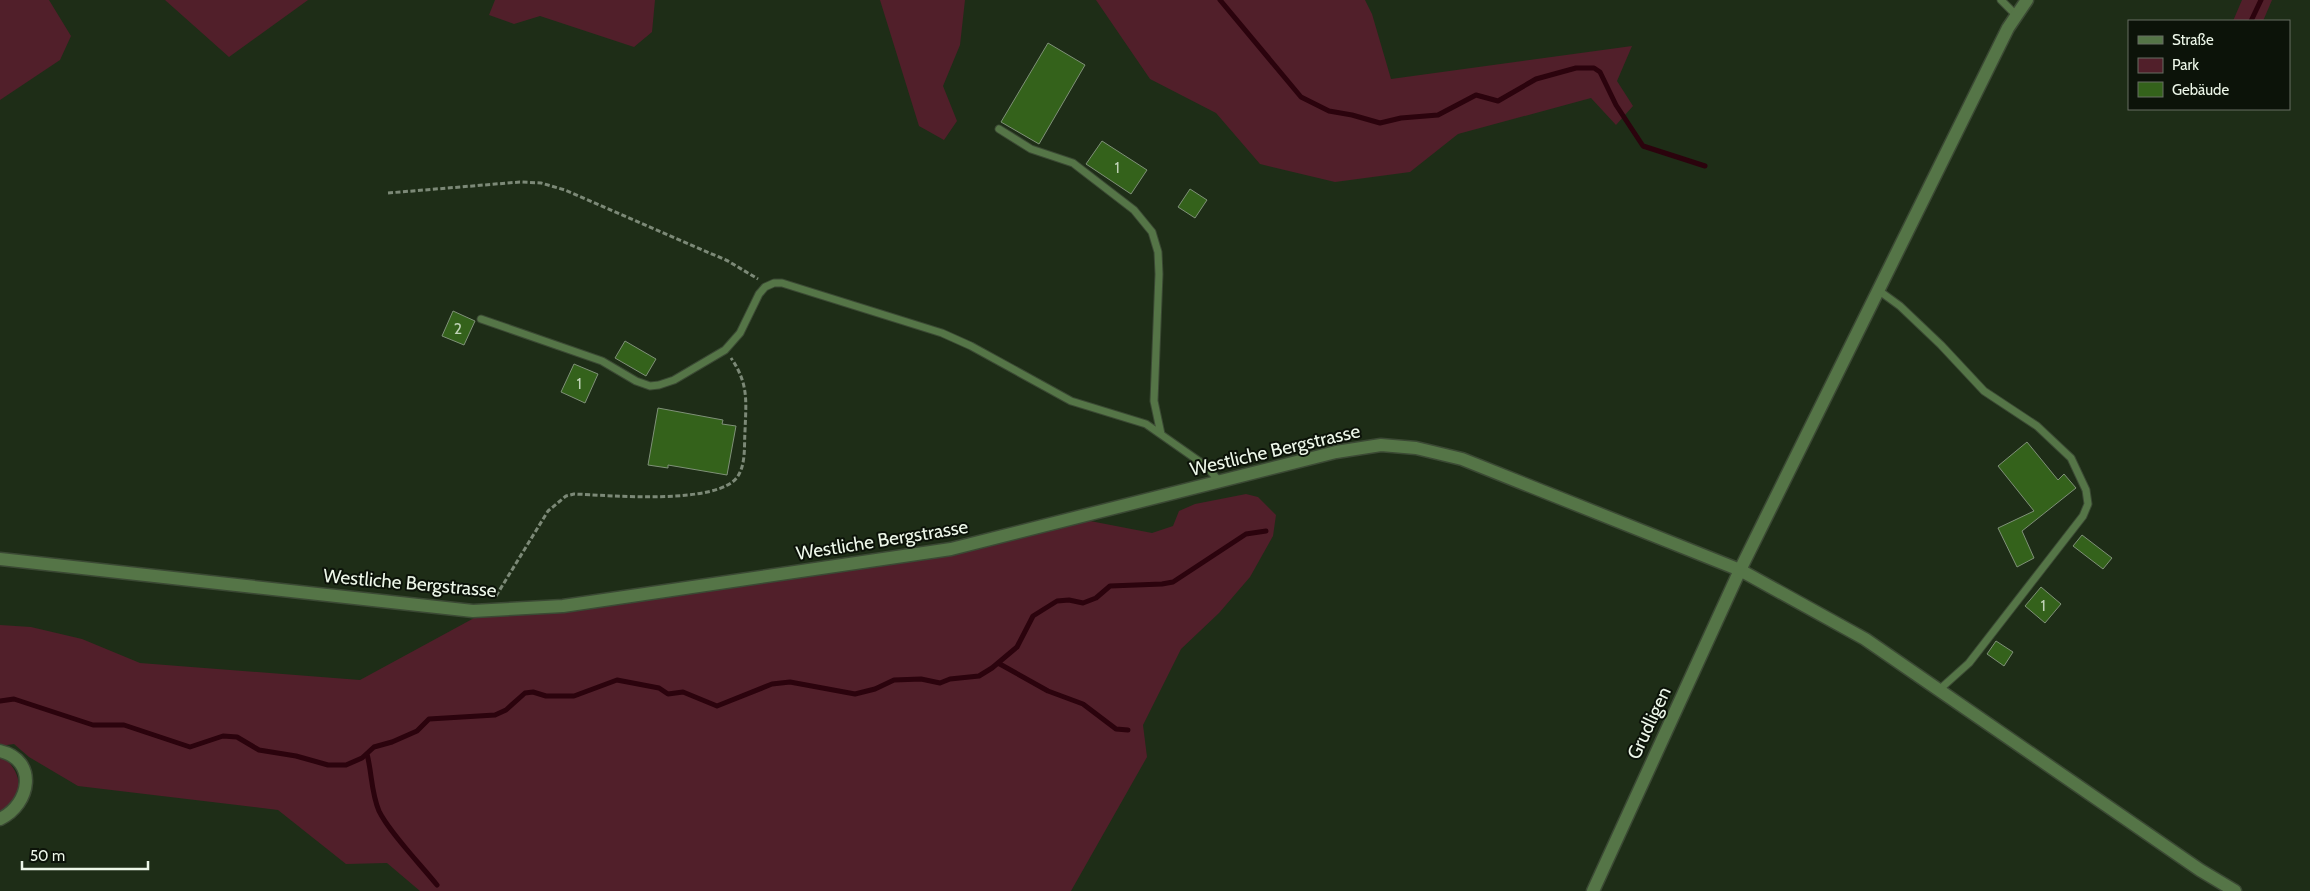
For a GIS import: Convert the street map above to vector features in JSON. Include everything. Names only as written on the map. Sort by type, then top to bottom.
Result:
[{"type":"street","name":"Grudligen","points":[[1593,891],[1740,570],[2016,14],[2027,0]]},
{"type":"street","name":"Westliche Bergstrasse","points":[[0,558],[473,611],[572,605],[951,549],[1336,452],[1381,445],[1416,448],[1462,459],[1740,570],[1866,639],[2200,870],[2235,891]]},
{"type":"street","points":[[0,751],[8,753],[18,762],[26,778],[26,792],[21,802],[14,811],[0,819]]},
{"type":"lane","points":[[2001,0],[2016,14]]},
{"type":"lane","points":[[1000,129],[1031,149],[1073,163],[1134,210],[1152,232],[1158,252],[1154,401],[1156,418],[1162,434]]},
{"type":"lane","points":[[480,319],[602,361],[636,381],[650,386],[674,380],[725,350],[740,333],[759,294],[765,287],[774,283],[782,283],[942,333],[971,346],[1071,400],[1146,424],[1206,466],[1218,481]]},
{"type":"lane","points":[[1878,290],[1900,306],[1984,391],[2037,426],[2071,458],[2086,490],[2088,504],[2083,516],[1969,663],[1940,689]]},
{"type":"path","points":[[388,194],[520,182],[541,183],[565,190],[728,261],[757,277],[765,287]]},
{"type":"path","points":[[492,610],[496,594],[548,511],[566,496],[574,494],[675,497],[720,488],[734,481],[739,475],[744,461],[746,393],[741,372],[725,350]]},
{"type":"green space","points":[[0,0],[49,0],[71,36],[60,60],[0,100]]},
{"type":"green space","points":[[165,0],[308,0],[229,57]]},
{"type":"green space","points":[[495,0],[655,0],[652,32],[634,47],[540,16],[514,24],[489,15]]},
{"type":"green space","points":[[880,0],[965,0],[960,45],[943,86],[957,121],[944,140],[919,126]]},
{"type":"green space","points":[[1096,0],[1365,0],[1372,14],[1391,79],[1632,46],[1617,81],[1633,106],[1616,125],[1591,98],[1458,134],[1410,172],[1335,182],[1260,164],[1216,113],[1150,79]]},
{"type":"green space","points":[[2242,0],[2272,0],[2263,20],[2233,20]]},
{"type":"green space","points":[[1246,494],[1258,497],[1276,515],[1273,536],[1250,577],[1219,613],[1181,649],[1143,725],[1147,757],[1071,891],[420,891],[387,863],[346,864],[278,810],[78,786],[29,757],[14,744],[0,746],[0,625],[31,627],[82,639],[140,663],[360,680],[476,617],[570,611],[922,560],[979,549],[1085,520],[1152,533],[1173,526],[1179,511],[1195,504]]},
{"type":"green space","points":[[0,758],[12,766],[19,783],[14,798],[0,811]]},
{"type":"building","points":[[1048,43],[1085,65],[1039,144],[1001,122]]},
{"type":"building","points":[[1102,141],[1147,170],[1131,194],[1086,164]]},
{"type":"building","points":[[1190,189],[1207,200],[1195,218],[1178,207]]},
{"type":"building","points":[[453,311],[475,321],[464,345],[442,336]]},
{"type":"building","points":[[625,341],[656,359],[646,376],[615,358]]},
{"type":"building","points":[[574,364],[598,374],[585,403],[561,392]]},
{"type":"building","points":[[658,408],[723,420],[722,424],[736,426],[727,475],[668,465],[668,468],[648,465]]},
{"type":"building","points":[[2027,442],[2058,480],[2064,474],[2076,488],[2022,531],[2034,558],[2017,567],[1998,528],[2034,511],[1998,466]]},
{"type":"building","points":[[2082,535],[2112,558],[2103,569],[2073,546]]},
{"type":"building","points":[[2041,587],[2061,604],[2045,623],[2025,606]]},
{"type":"building","points":[[1996,641],[2013,652],[2004,666],[1987,654]]},
{"type":"waterway","points":[[1220,0],[1301,97],[1329,111],[1380,123],[1401,118],[1438,115],[1476,95],[1498,101],[1536,79],[1576,68],[1594,68],[1600,72],[1616,105],[1643,146],[1705,166]]},
{"type":"waterway","points":[[2251,20],[2261,0]]},
{"type":"waterway","points":[[0,701],[14,699],[93,725],[124,725],[190,747],[223,736],[237,737],[259,750],[296,756],[328,765],[346,765],[362,758],[374,747],[392,742],[417,731],[429,719],[495,715],[506,710],[525,693],[533,692],[546,696],[574,696],[617,680],[659,688],[668,694],[683,692],[717,706],[772,684],[790,682],[855,694],[875,689],[894,680],[921,679],[940,683],[950,679],[979,676],[992,668],[1017,647],[1033,616],[1057,601],[1069,600],[1083,603],[1096,598],[1110,586],[1173,582],[1246,534],[1266,531]]},
{"type":"waterway","points":[[998,663],[1048,691],[1083,704],[1116,729],[1128,730]]},
{"type":"waterway","points":[[367,754],[374,797],[379,811],[398,838],[437,885]]}]
